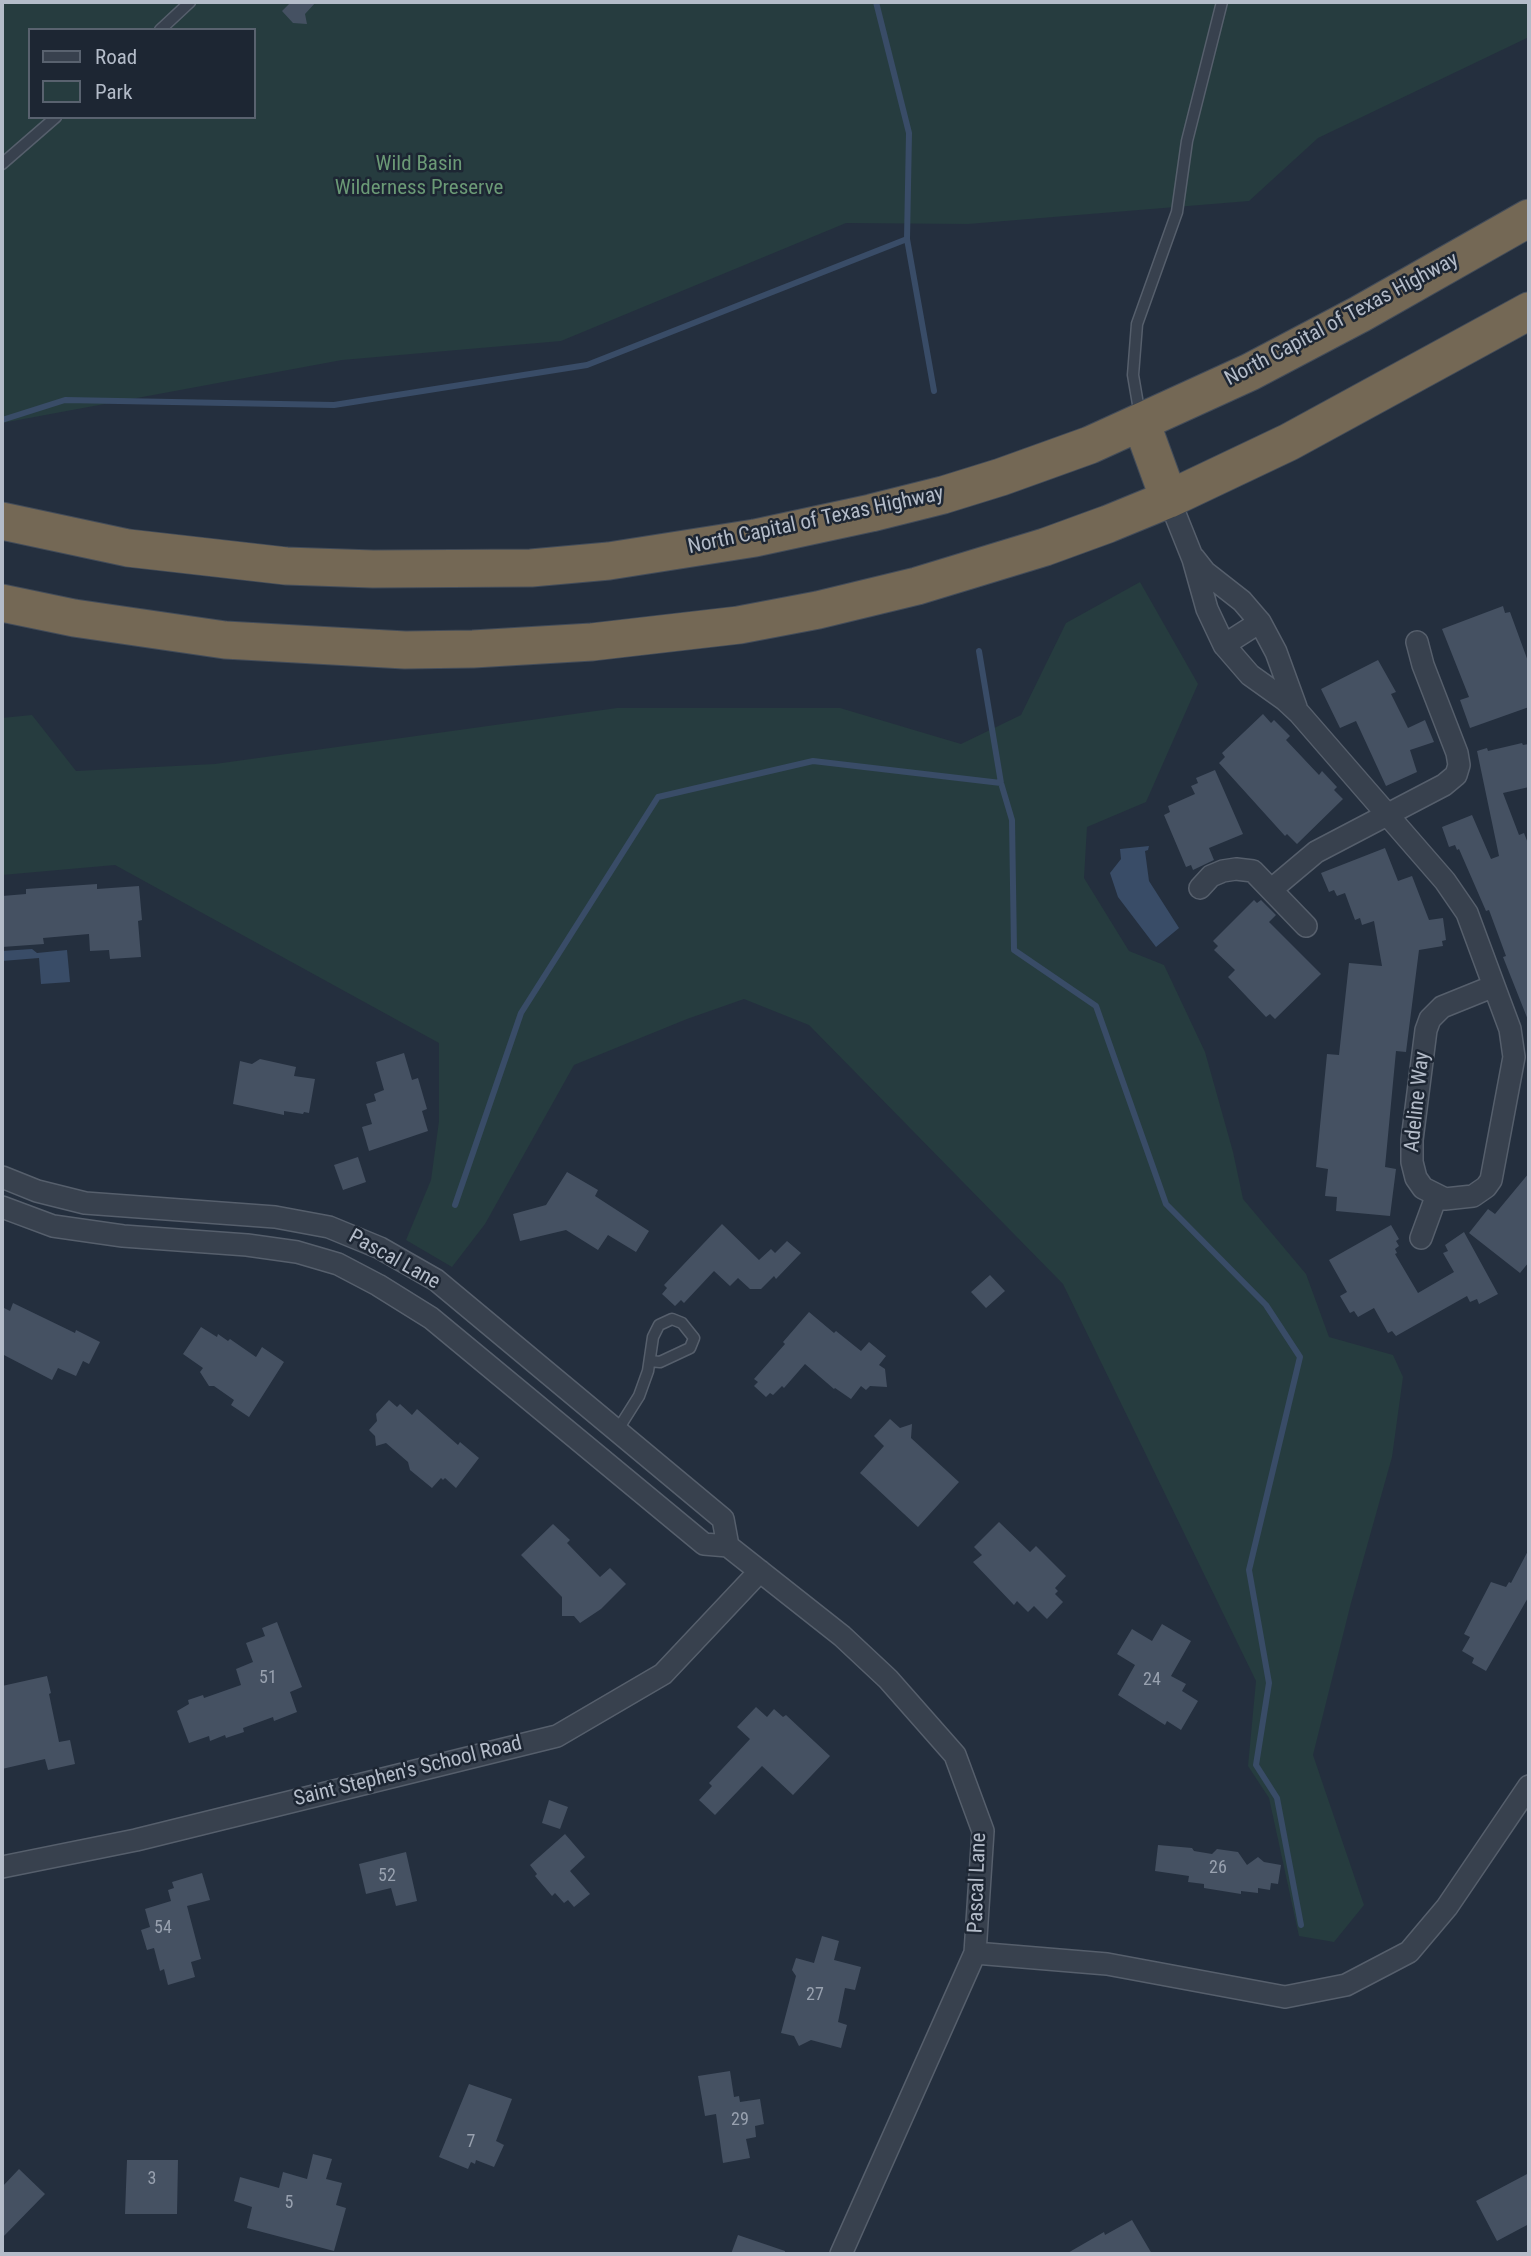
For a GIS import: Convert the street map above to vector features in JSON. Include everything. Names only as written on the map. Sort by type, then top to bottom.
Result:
[{"type":"highway","name":"North Capital of Texas Highway","points":[[2,521],[128,548],[286,566],[531,568],[596,562],[755,538],[895,507],[1000,477],[1090,445],[1250,372],[1360,314],[1529,218]]},
{"type":"highway","points":[[2,603],[151,630],[225,640],[351,649],[472,649],[592,642],[739,625],[818,610],[917,586],[1045,547],[1169,499],[1289,442],[1529,311]]},
{"type":"highway","points":[[1141,422],[1169,499]]},
{"type":"street","points":[[1169,499],[1191,553],[1207,610],[1224,645],[1250,675],[1299,713],[1460,901],[1467,912],[1513,1038],[1514,1056],[1493,1173],[1486,1187],[1473,1196],[1455,1200],[1436,1197],[1421,1238]]},
{"type":"street","points":[[1191,553],[1205,572],[1242,601],[1259,621],[1276,652],[1299,713]]},
{"type":"street","points":[[1224,645],[1259,621]]},
{"type":"street","points":[[1272,889],[1315,852],[1444,785],[1456,775],[1457,753],[1423,665],[1417,642]]},
{"type":"street","points":[[1200,888],[1216,874],[1236,869],[1253,871],[1306,926]]},
{"type":"street","name":"Adeline Way","points":[[1436,1197],[1419,1183],[1412,1162],[1412,1140],[1426,1031],[1430,1020],[1442,1007],[1494,986]]},
{"type":"street","name":"Pascal Lane","points":[[2,1177],[37,1191],[85,1203],[275,1217],[329,1227],[380,1248],[436,1280],[723,1519],[728,1546]]},
{"type":"street","name":"Pascal Lane","points":[[2,1207],[53,1226],[123,1236],[247,1245],[297,1252],[338,1264],[378,1284],[431,1318],[704,1544],[728,1546],[842,1636],[888,1679],[955,1755],[983,1831],[975,1953],[841,2254]]},
{"type":"street","points":[[163,1239],[170,1209]]},
{"type":"street","name":"Saint Stephen's School Road","points":[[2,1867],[136,1840],[557,1736],[663,1674],[760,1571]]},
{"type":"street","points":[[975,1953],[1107,1964],[1285,1997],[1346,1985],[1409,1952],[1447,1907],[1529,1786]]},
{"type":"lane","points":[[162,28],[190,2]]},
{"type":"lane","points":[[1141,422],[1133,374],[1137,324],[1177,212],[1187,141],[1222,2]]},
{"type":"lane","points":[[2,164],[54,119]]},
{"type":"lane","points":[[617,1431],[639,1395],[653,1337],[659,1325],[672,1319],[682,1323],[694,1338],[690,1348],[660,1362],[649,1361]]},
{"type":"green space","name":"Wild Basin Wilderness Preserve","points":[[2,2],[1529,2],[1529,37],[1318,138],[1249,201],[968,224],[846,223],[561,341],[342,360],[2,423]]},
{"type":"green space","points":[[1140,582],[1198,684],[1146,802],[1087,827],[1084,878],[1129,951],[1164,965],[1205,1052],[1243,1199],[1306,1274],[1329,1337],[1393,1355],[1403,1377],[1392,1457],[1351,1603],[1313,1755],[1364,1905],[1334,1942],[1299,1936],[1269,1798],[1248,1766],[1256,1681],[1063,1284],[809,1025],[744,999],[574,1065],[485,1224],[452,1267],[406,1240],[431,1180],[439,1121],[439,1043],[115,865],[2,875],[2,718],[32,715],[76,771],[215,764],[617,708],[840,708],[961,744],[1021,715],[1066,623]]},
{"type":"water","points":[[1149,846],[1145,851],[1149,881],[1179,928],[1156,947],[1118,897],[1110,873],[1121,859],[1120,849]]},
{"type":"water","points":[[32,949],[37,953],[67,950],[70,982],[41,984],[39,958],[2,961],[2,951]]},
{"type":"building","points":[[291,2],[316,2],[305,14],[307,24],[293,23],[282,11]]},
{"type":"building","points":[[1503,606],[1505,613],[1510,612],[1529,664],[1529,707],[1470,728],[1460,700],[1469,697],[1442,629]]},
{"type":"building","points":[[1378,660],[1396,692],[1391,694],[1408,728],[1425,720],[1434,742],[1410,750],[1417,772],[1386,786],[1356,721],[1340,728],[1321,689]]},
{"type":"building","points":[[1263,714],[1271,723],[1274,720],[1290,736],[1286,740],[1319,775],[1322,771],[1337,787],[1334,790],[1343,799],[1297,844],[1287,834],[1285,836],[1219,763],[1225,757],[1222,753]]},
{"type":"building","points":[[1529,744],[1529,787],[1503,793],[1519,835],[1524,833],[1529,846],[1528,1020],[1503,957],[1506,956],[1489,910],[1486,911],[1459,849],[1457,850],[1455,845],[1449,847],[1442,827],[1472,815],[1491,859],[1499,856],[1477,751]]},
{"type":"building","points":[[1215,770],[1243,834],[1209,848],[1214,860],[1193,870],[1191,865],[1186,867],[1164,815],[1170,812],[1168,806],[1195,794],[1191,786],[1198,783],[1196,778]]},
{"type":"building","points":[[1385,848],[1398,881],[1412,876],[1429,920],[1443,918],[1446,940],[1442,941],[1443,946],[1419,950],[1406,1052],[1396,1051],[1385,1167],[1396,1169],[1390,1216],[1336,1211],[1337,1197],[1325,1196],[1328,1169],[1316,1167],[1327,1054],[1339,1055],[1349,963],[1382,966],[1374,921],[1362,925],[1360,918],[1355,920],[1345,893],[1337,896],[1334,890],[1329,892],[1321,873]]},
{"type":"building","points":[[97,884],[97,889],[139,886],[141,957],[110,959],[109,950],[90,951],[89,934],[43,938],[44,944],[2,947],[2,896],[26,894],[26,889]]},
{"type":"building","points":[[1254,900],[1257,903],[1261,900],[1276,915],[1269,922],[1321,974],[1275,1019],[1270,1014],[1266,1017],[1228,977],[1235,970],[1214,950],[1218,946],[1213,941]]},
{"type":"building","points":[[404,1053],[412,1080],[418,1078],[427,1109],[422,1111],[428,1131],[369,1151],[362,1127],[372,1124],[366,1104],[376,1101],[374,1094],[384,1090],[376,1062]]},
{"type":"building","points":[[260,1059],[296,1067],[294,1076],[315,1079],[309,1113],[284,1111],[284,1115],[233,1104],[240,1061],[252,1064]]},
{"type":"building","points":[[358,1157],[366,1182],[343,1190],[334,1165]]},
{"type":"building","points":[[567,1172],[598,1190],[595,1196],[649,1231],[636,1252],[608,1235],[598,1250],[566,1230],[520,1241],[513,1214],[546,1205]]},
{"type":"building","points":[[1529,1173],[1529,1262],[1520,1273],[1469,1233],[1488,1209],[1495,1214]]},
{"type":"building","points":[[722,1224],[759,1260],[771,1249],[775,1253],[787,1241],[801,1253],[776,1279],[774,1276],[761,1289],[750,1289],[738,1278],[730,1286],[714,1271],[684,1303],[681,1300],[675,1306],[662,1294],[667,1288],[664,1285]]},
{"type":"building","points":[[1391,1225],[1399,1239],[1396,1241],[1399,1246],[1395,1249],[1395,1254],[1418,1293],[1454,1272],[1443,1253],[1448,1251],[1445,1245],[1464,1232],[1498,1294],[1479,1304],[1477,1299],[1470,1302],[1467,1296],[1396,1336],[1392,1331],[1388,1333],[1374,1308],[1358,1317],[1354,1311],[1350,1313],[1340,1296],[1347,1292],[1329,1260]]},
{"type":"building","points":[[990,1275],[1005,1291],[986,1308],[971,1292]]},
{"type":"building","points":[[13,1303],[100,1342],[89,1364],[83,1361],[76,1376],[58,1368],[52,1380],[2,1354],[2,1307],[10,1311]]},
{"type":"building","points":[[809,1312],[861,1351],[869,1342],[886,1356],[879,1365],[885,1369],[887,1387],[870,1386],[866,1390],[861,1386],[851,1399],[834,1389],[805,1364],[784,1388],[782,1386],[773,1395],[770,1393],[766,1397],[754,1386],[758,1382],[754,1379]]},
{"type":"building","points":[[201,1327],[217,1337],[218,1334],[228,1341],[230,1339],[256,1357],[262,1347],[284,1362],[249,1417],[231,1405],[234,1400],[214,1386],[209,1386],[200,1372],[203,1368],[183,1354]]},
{"type":"building","points":[[389,1400],[397,1407],[400,1404],[412,1415],[417,1409],[458,1445],[460,1442],[479,1458],[456,1488],[445,1478],[441,1478],[432,1488],[410,1470],[408,1462],[386,1443],[376,1446],[375,1436],[369,1430],[377,1421],[376,1414]]},
{"type":"building","points":[[890,1419],[900,1428],[912,1424],[911,1438],[959,1482],[918,1527],[860,1473],[884,1446],[874,1436]]},
{"type":"building","points":[[999,1522],[1030,1552],[1036,1546],[1066,1576],[1055,1588],[1058,1591],[1055,1594],[1063,1602],[1047,1619],[1034,1606],[1028,1612],[1017,1601],[1014,1605],[973,1562],[982,1555],[974,1547]]},
{"type":"building","points":[[553,1524],[570,1540],[567,1543],[600,1577],[610,1568],[626,1584],[601,1609],[580,1623],[574,1616],[562,1616],[562,1597],[521,1555]]},
{"type":"building","points":[[1529,1549],[1529,1596],[1486,1671],[1472,1663],[1474,1658],[1462,1651],[1470,1637],[1464,1634],[1491,1582],[1506,1587],[1511,1583]]},
{"type":"building","points":[[277,1622],[302,1687],[290,1692],[297,1712],[274,1721],[273,1717],[243,1728],[244,1732],[226,1738],[225,1735],[210,1741],[209,1736],[189,1743],[177,1711],[189,1704],[188,1700],[203,1695],[204,1698],[241,1685],[236,1669],[253,1662],[246,1643],[265,1636],[262,1628]]},
{"type":"building","points":[[1162,1624],[1191,1641],[1171,1676],[1186,1684],[1182,1691],[1198,1701],[1181,1730],[1167,1721],[1165,1725],[1118,1695],[1135,1665],[1117,1654],[1132,1629],[1152,1641]]},
{"type":"building","points":[[47,1676],[59,1742],[70,1740],[75,1764],[48,1770],[45,1759],[2,1769],[2,1686]]},
{"type":"building","points":[[756,1707],[767,1717],[774,1709],[783,1717],[786,1715],[830,1756],[793,1795],[762,1766],[715,1815],[699,1800],[712,1786],[709,1783],[750,1739],[737,1727]]},
{"type":"building","points":[[549,1800],[568,1807],[560,1829],[542,1823]]},
{"type":"building","points":[[565,1834],[585,1857],[570,1871],[590,1894],[574,1907],[568,1900],[564,1903],[555,1893],[552,1896],[535,1876],[537,1874],[530,1865]]},
{"type":"building","points":[[1158,1845],[1192,1848],[1194,1851],[1212,1854],[1217,1849],[1238,1852],[1247,1865],[1258,1857],[1264,1862],[1281,1865],[1278,1884],[1271,1883],[1270,1890],[1258,1888],[1258,1893],[1241,1891],[1241,1894],[1204,1888],[1204,1884],[1188,1882],[1189,1876],[1155,1871]]},
{"type":"building","points":[[406,1852],[417,1901],[396,1906],[391,1888],[366,1894],[359,1864]]},
{"type":"building","points":[[202,1873],[210,1900],[187,1906],[201,1959],[191,1962],[195,1977],[168,1985],[164,1969],[160,1971],[154,1948],[147,1950],[141,1930],[150,1927],[145,1909],[171,1901],[168,1890],[174,1888],[172,1882]]},
{"type":"building","points":[[822,1936],[839,1941],[834,1960],[861,1967],[855,1990],[845,1988],[838,2022],[847,2025],[841,2048],[811,2040],[799,2046],[794,2036],[781,2033],[796,1976],[792,1970],[796,1958],[814,1963]]},
{"type":"building","points":[[730,2071],[734,2097],[739,2096],[740,2102],[760,2099],[764,2124],[755,2126],[756,2137],[746,2139],[750,2158],[723,2163],[716,2114],[705,2116],[698,2076]]},
{"type":"building","points":[[469,2084],[512,2099],[496,2141],[504,2145],[494,2167],[476,2160],[475,2164],[471,2162],[468,2169],[439,2157]]},
{"type":"building","points":[[313,2154],[332,2159],[326,2179],[342,2183],[336,2205],[346,2208],[334,2251],[247,2228],[252,2207],[234,2201],[240,2177],[279,2188],[283,2172],[307,2179]]},
{"type":"building","points":[[127,2160],[178,2160],[177,2214],[125,2214]]},
{"type":"building","points":[[19,2169],[45,2194],[2,2238],[2,2187]]},
{"type":"building","points":[[1529,2173],[1529,2224],[1497,2241],[1476,2201]]},
{"type":"building","points":[[1132,2220],[1152,2254],[1066,2254],[1104,2232],[1105,2235]]},
{"type":"building","points":[[738,2235],[785,2251],[785,2254],[731,2254]]},
{"type":"waterway","points":[[2,420],[65,400],[334,405],[587,365],[907,239],[909,133],[876,2]]},
{"type":"waterway","points":[[907,239],[934,391]]},
{"type":"waterway","points":[[979,651],[1001,783],[1012,820],[1014,950],[1096,1006],[1166,1204],[1266,1305],[1300,1357],[1249,1570],[1269,1683],[1256,1765],[1277,1798],[1301,1925]]},
{"type":"waterway","points":[[455,1205],[521,1013],[658,797],[813,761],[1001,783]]}]
